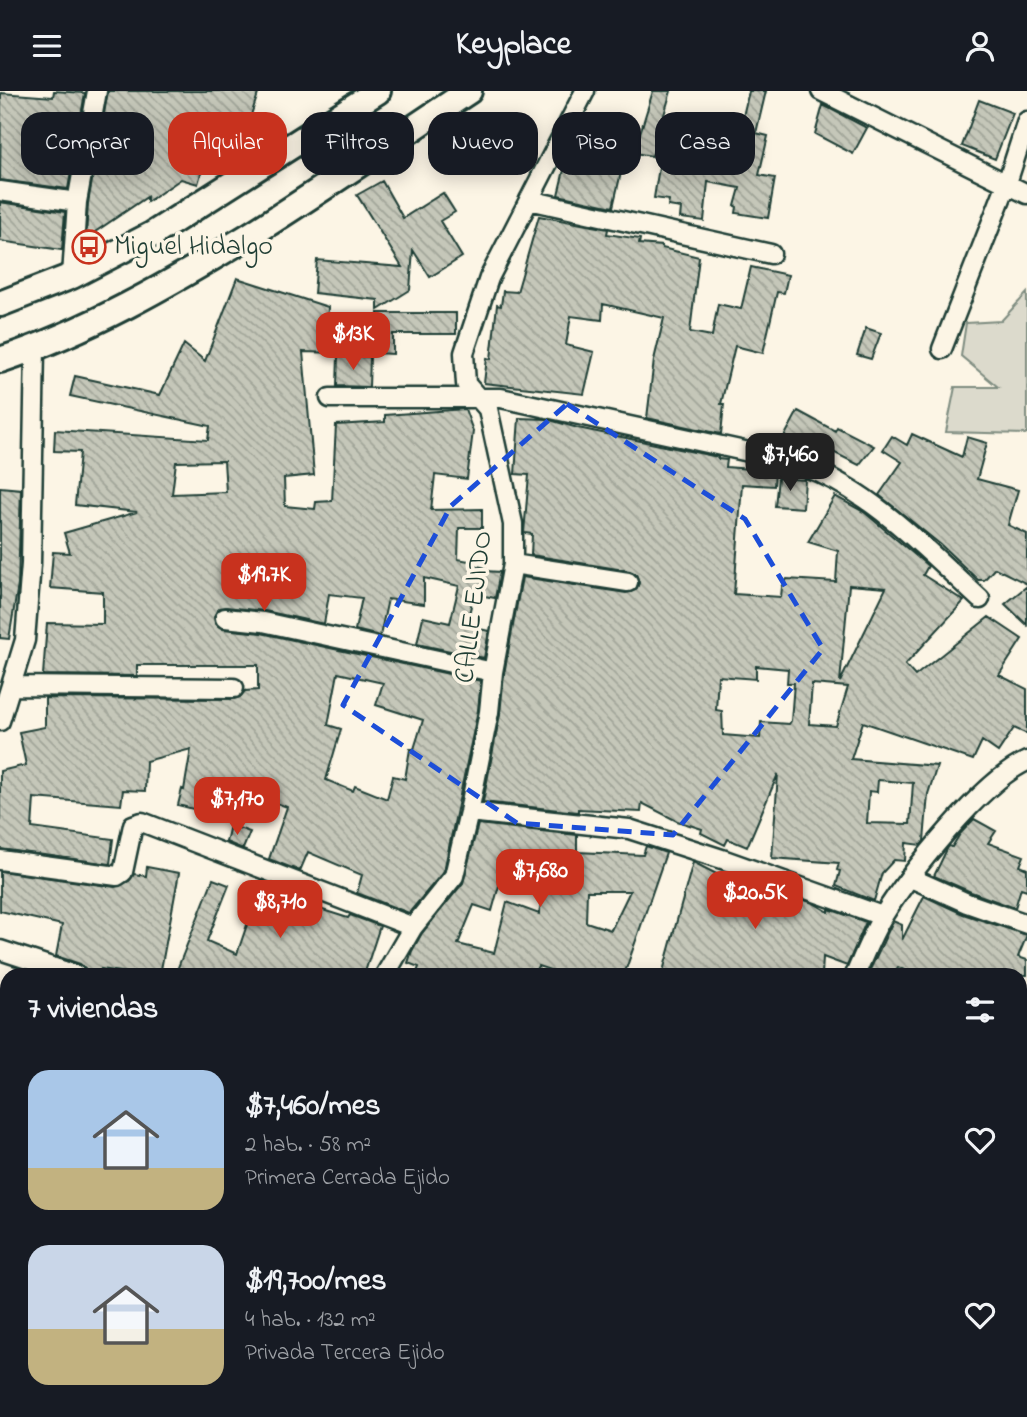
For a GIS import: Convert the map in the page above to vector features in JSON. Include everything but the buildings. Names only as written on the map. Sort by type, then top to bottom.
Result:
[{"type":"main road","points":[[0,304],[72,276],[153,234],[378,91]]},
{"type":"main road","points":[[0,360],[35,349],[176,281],[304,201],[469,91]]},
{"type":"street","points":[[72,276],[77,202],[97,91]]},
{"type":"street","name":"CALLE EJIDO","points":[[389,968],[413,927],[454,876],[489,712],[493,672],[513,564],[513,524],[488,409],[466,384],[464,352],[489,278],[585,91]]},
{"type":"street","points":[[821,91],[1027,194]]},
{"type":"street","points":[[942,349],[1027,121]]},
{"type":"street","points":[[0,191],[77,202]]},
{"type":"street","points":[[529,200],[771,254]]},
{"type":"street","points":[[0,721],[24,641],[32,564],[35,349]]},
{"type":"street","points":[[330,398],[500,398],[786,460],[823,474],[858,495],[909,534],[980,599]]},
{"type":"street","points":[[513,564],[628,582]]},
{"type":"street","points":[[225,618],[262,622],[493,672]]},
{"type":"street","points":[[11,685],[234,688]]},
{"type":"street","points":[[858,968],[883,916],[959,817],[993,785],[1027,761]]},
{"type":"street","points":[[469,812],[629,829],[883,916]]},
{"type":"street","points":[[0,860],[117,876],[123,872],[133,825],[142,821],[413,927]]},
{"type":"street","points":[[911,878],[967,903],[1027,924]]},
{"type":"street","points":[[0,950],[55,968]]},
{"type":"highlighted area","points":[[567,404],[745,519],[823,649],[673,835],[517,823],[343,705],[451,506]]},
{"type":"shaded area","points":[[1027,293],[1027,434],[946,432],[955,387],[998,387],[961,356],[966,323],[1001,321]]},
{"type":"place","name":"Miguel Hidalgo","points":[[89,247]]}]
